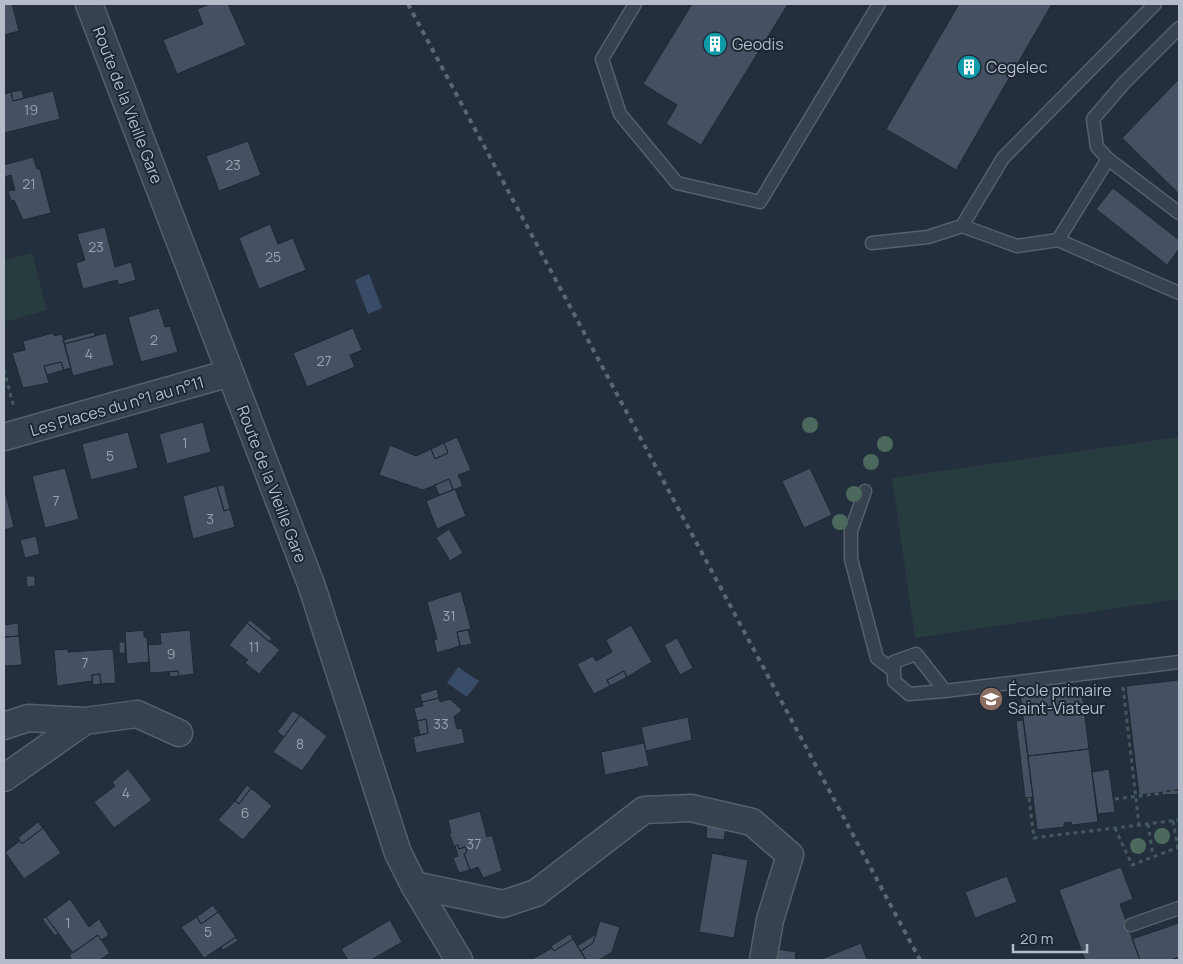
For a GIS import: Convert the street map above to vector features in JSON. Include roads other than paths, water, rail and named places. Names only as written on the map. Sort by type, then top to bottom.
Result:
[{"type":"street","name":"Route de la Vieille Gare","points":[[89,4],[311,584],[398,853],[414,885],[459,960]]},
{"type":"street","name":"Les Places du n°1 au n°11","points":[[12,435],[230,373]]},
{"type":"street","points":[[4,726],[28,718],[85,721],[137,714],[179,733]]},
{"type":"street","points":[[4,778],[85,721]]},
{"type":"street","points":[[414,885],[502,904],[536,893],[644,810],[691,808],[752,822],[790,856],[770,920],[763,960]]},
{"type":"lane","points":[[635,4],[602,59],[620,114],[677,183],[760,202],[879,4]]},
{"type":"lane","points":[[962,226],[1004,158],[1155,4]]},
{"type":"lane","points":[[1179,28],[1124,83],[1092,119],[1096,147],[1108,159],[1179,213]]},
{"type":"lane","points":[[1058,240],[1108,159]]},
{"type":"lane","points":[[872,243],[928,237],[962,226],[1017,246],[1058,240],[1179,293]]},
{"type":"lane","points":[[865,491],[850,531],[851,559],[877,658],[894,672]]},
{"type":"lane","points":[[945,690],[916,654],[894,662],[894,681],[908,694],[945,690],[1179,662]]},
{"type":"lane","points":[[1131,925],[1179,908]]},
{"type":"water","points":[[369,274],[382,308],[368,314],[355,280]]},
{"type":"water","points":[[458,667],[479,681],[467,697],[447,683]]},
{"type":"railway","points":[[408,4],[920,960]]},
{"type":"place","name":"Geodis","points":[[715,44]]},
{"type":"place","name":"Cegelec","points":[[969,67]]},
{"type":"place","name":"École primaire Saint-Viateur","points":[[991,699]]}]
